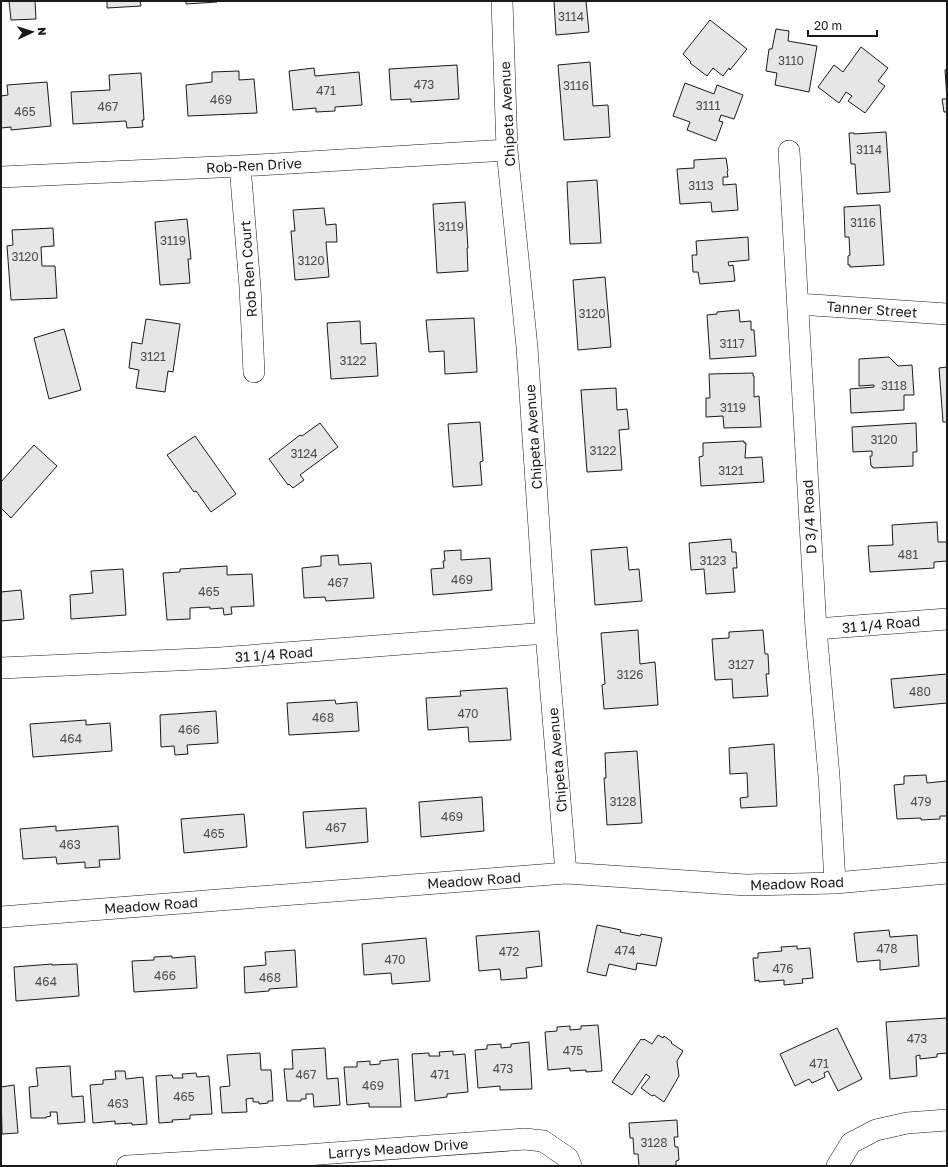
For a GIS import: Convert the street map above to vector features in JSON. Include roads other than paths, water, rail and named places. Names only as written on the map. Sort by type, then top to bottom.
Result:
[{"type":"street","name":"Chipeta Avenue","points":[[502,1],[507,150],[527,347],[546,633],[566,873]]},
{"type":"street","name":"Rob-Ren Drive","points":[[1,177],[240,166],[507,150]]},
{"type":"street","name":"D 3/4 Road","points":[[789,151],[816,629],[829,776],[835,883]]},
{"type":"street","name":"Rob Ren Court","points":[[240,166],[250,288],[254,372]]},
{"type":"street","name":"Tanner Street","points":[[798,304],[947,314]]},
{"type":"street","name":"31 1/4 Road","points":[[816,629],[947,619]]},
{"type":"street","name":"31 1/4 Road","points":[[1,668],[220,658],[546,633]]},
{"type":"street","name":"Meadow Road","points":[[1,917],[566,873],[746,885],[835,883],[947,873]]},
{"type":"street","points":[[838,1166],[851,1143],[876,1130],[907,1123],[947,1120]]},
{"type":"street","name":"Larrys Meadow Drive","points":[[127,1166],[306,1160],[525,1138],[543,1141],[568,1158],[571,1166]]}]
